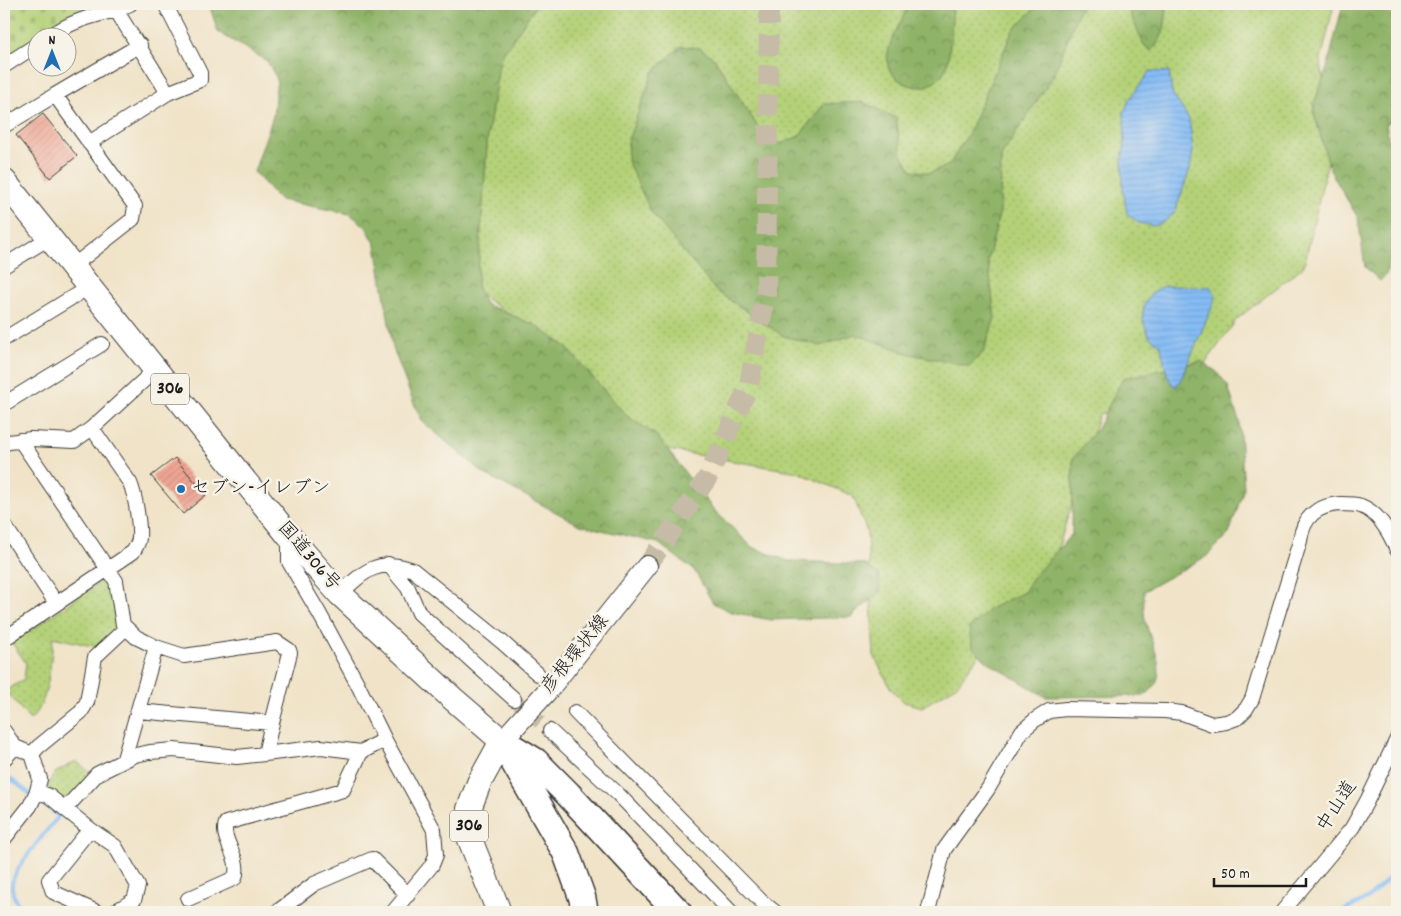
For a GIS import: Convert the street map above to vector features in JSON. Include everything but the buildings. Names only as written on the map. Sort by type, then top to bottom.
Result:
[{"type":"highway","name":"国道306号","points":[[6,189],[72,266],[289,536],[340,594],[502,742]]},
{"type":"highway","name":"306","points":[[499,912],[469,837],[469,809],[479,783],[502,742]]},
{"type":"highway","points":[[502,742],[566,853],[582,897],[585,912]]},
{"type":"highway","points":[[502,742],[535,761],[678,912]]},
{"type":"main road","name":"彦根環状線","points":[[502,742],[549,689],[647,566]]},
{"type":"street","points":[[62,28],[87,17],[116,10],[130,4]]},
{"type":"street","points":[[89,143],[168,92],[200,80],[200,73],[165,4]]},
{"type":"street","points":[[116,10],[168,92]]},
{"type":"street","points":[[4,126],[140,46]]},
{"type":"street","points":[[4,66],[28,50]]},
{"type":"street","points":[[55,95],[135,206],[133,219],[72,266]]},
{"type":"street","points":[[4,266],[49,238]]},
{"type":"street","points":[[4,339],[89,287]]},
{"type":"street","points":[[4,404],[102,344]]},
{"type":"street","points":[[4,444],[20,440],[74,441],[92,428],[155,370]]},
{"type":"street","points":[[5,636],[107,570],[133,552],[138,545],[140,537],[134,491],[92,428]]},
{"type":"street","points":[[20,440],[107,570],[116,580],[123,625],[136,637],[156,647],[184,656],[276,642],[289,650],[290,653],[265,754]]},
{"type":"street","points":[[928,912],[944,850],[988,789],[1022,731],[1035,720],[1049,711],[1066,709],[1165,711],[1182,713],[1212,724],[1237,718],[1252,699],[1300,541],[1302,528],[1309,518],[1315,512],[1327,506],[1351,504],[1361,506],[1372,513],[1380,522],[1390,535],[1397,550]]},
{"type":"street","points":[[4,525],[56,603]]},
{"type":"street","points":[[289,536],[288,562],[358,683],[385,740],[436,837],[436,855],[432,865],[394,912]]},
{"type":"street","points":[[340,594],[367,571],[377,566],[388,564],[413,570],[502,642],[538,674]]},
{"type":"street","points":[[388,564],[408,588],[419,613],[514,699]]},
{"type":"street","points":[[32,754],[81,712],[87,702],[95,657],[126,628]]},
{"type":"street","points":[[124,759],[156,647]]},
{"type":"street","points":[[138,711],[272,723]]},
{"type":"street","points":[[575,712],[761,901],[775,912]]},
{"type":"street","points":[[4,731],[15,747],[32,754],[40,779],[30,806],[4,839]]},
{"type":"street","points":[[550,731],[618,794],[731,912]]},
{"type":"street","name":"中山道","points":[[1282,912],[1352,828],[1397,739]]},
{"type":"street","points":[[65,809],[97,774],[124,759],[150,752],[174,750],[237,757],[321,747],[361,752],[385,740]]},
{"type":"street","points":[[4,759],[15,747]]},
{"type":"street","points":[[188,899],[235,878],[238,869],[224,830],[226,823],[343,790],[361,752]]},
{"type":"street","points":[[37,791],[49,796],[114,846],[138,886],[134,900],[114,912]]},
{"type":"street","points":[[90,829],[49,880],[53,892],[97,912]]},
{"type":"street","points":[[277,912],[314,884],[372,859],[408,895]]},
{"type":"green space","points":[[4,4],[119,4],[82,11],[50,28],[28,28],[28,44],[4,58]]},
{"type":"green space","points":[[209,4],[537,4],[500,58],[488,134],[477,286],[485,304],[535,325],[566,347],[627,416],[656,435],[713,509],[752,547],[788,561],[864,564],[879,575],[880,592],[851,617],[771,620],[731,612],[713,603],[694,570],[658,543],[580,525],[483,473],[422,421],[393,348],[376,245],[366,227],[350,214],[280,200],[254,172],[273,116],[277,79],[267,61],[218,32]]},
{"type":"green space","points":[[514,4],[1334,4],[1321,60],[1330,152],[1304,266],[1237,319],[1185,392],[1099,414],[1051,572],[1011,612],[956,686],[922,707],[904,702],[891,689],[874,656],[867,532],[853,496],[798,472],[656,448],[552,343],[477,293],[475,249],[497,49]]},
{"type":"green space","points":[[908,4],[953,4],[950,47],[946,68],[935,82],[920,87],[909,85],[896,78],[888,65],[891,41]]},
{"type":"green space","points":[[1039,4],[1085,4],[1078,12],[1054,75],[1001,156],[1000,211],[988,260],[995,318],[983,353],[969,366],[910,354],[855,334],[821,346],[783,336],[715,290],[651,212],[627,160],[628,140],[653,72],[681,46],[700,48],[715,59],[765,138],[781,144],[799,136],[824,104],[863,102],[896,118],[902,155],[912,170],[930,173],[949,165],[968,134],[1013,30]]},
{"type":"green space","points":[[1126,4],[1166,4],[1164,29],[1159,41],[1151,51],[1144,45]]},
{"type":"green space","points":[[1343,4],[1397,4],[1397,119],[1386,123],[1389,145],[1397,159],[1397,225],[1386,275],[1380,281],[1365,267],[1358,218],[1331,172],[1314,114],[1314,103],[1327,68]]},
{"type":"green space","points":[[1201,361],[1217,372],[1228,386],[1239,421],[1244,488],[1229,534],[1207,556],[1144,591],[1145,619],[1158,660],[1159,670],[1158,679],[1153,688],[1144,696],[1046,697],[986,661],[972,647],[969,628],[991,608],[1024,592],[1034,576],[1072,534],[1073,458],[1097,429],[1123,378],[1166,369],[1167,374],[1181,379],[1188,364]]},
{"type":"green space","points":[[106,578],[111,581],[117,627],[97,647],[53,637],[50,669],[45,693],[36,713],[30,720],[6,691],[24,679],[26,663],[12,643]]},
{"type":"green space","points":[[76,761],[92,774],[72,798],[59,798],[50,791],[48,784],[55,773]]},
{"type":"water","points":[[1150,71],[1169,72],[1172,93],[1189,119],[1193,150],[1190,169],[1175,212],[1164,222],[1154,226],[1139,223],[1127,214],[1123,189],[1122,160],[1125,142],[1124,113],[1129,100]]},
{"type":"water","points":[[1165,286],[1211,287],[1215,295],[1215,300],[1176,387],[1172,384],[1167,374],[1160,344],[1150,337],[1143,320],[1144,307],[1149,296]]},
{"type":"waterway","points":[[73,16],[92,10]]},
{"type":"waterway","points":[[4,774],[30,794]]},
{"type":"waterway","points":[[24,912],[15,899],[12,892],[12,884],[24,859],[59,816],[45,805]]},
{"type":"waterway","points":[[1341,912],[1367,899],[1397,871]]},
{"type":"tunnel","points":[[647,566],[708,477],[749,385],[766,293],[769,4]]},
{"type":"tunnel","points":[[514,699],[550,731]]},
{"type":"place","name":"セブン-イレブン","points":[[181,489]]}]
